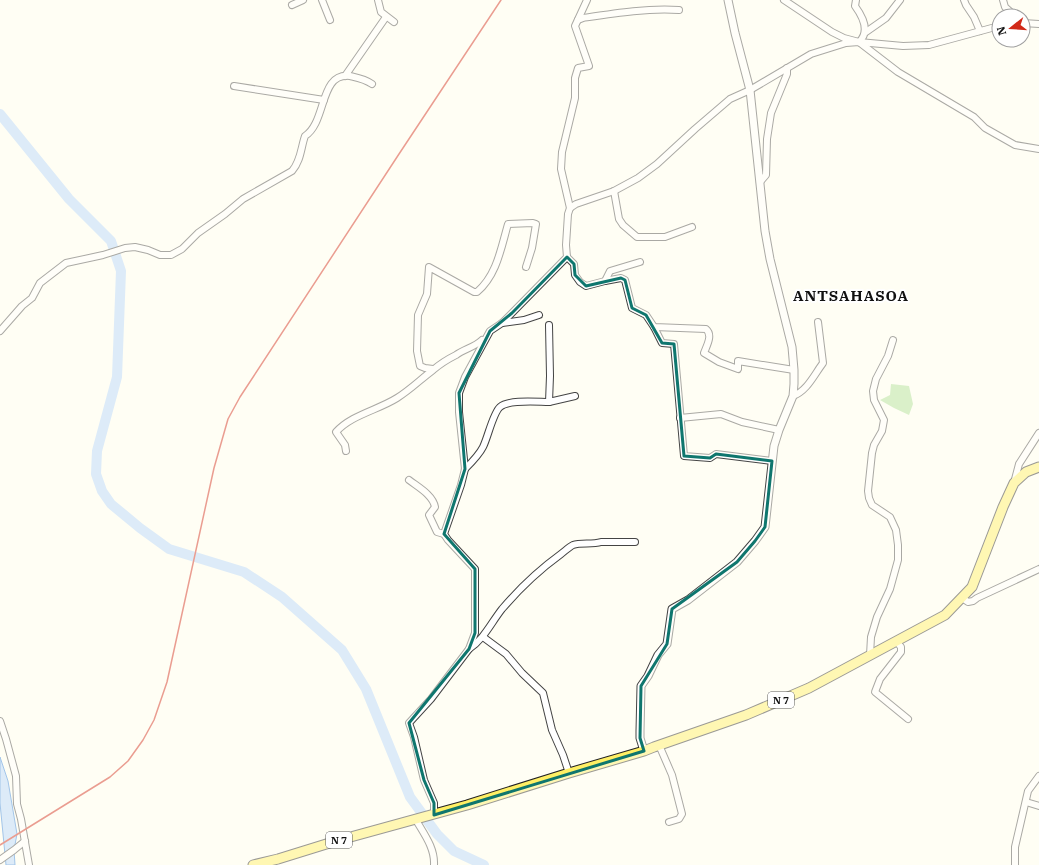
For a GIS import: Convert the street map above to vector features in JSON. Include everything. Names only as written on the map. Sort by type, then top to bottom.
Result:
[{"type":"main road","name":"N 7","points":[[253,865],[278,859],[344,838],[425,818],[644,751],[746,715],[809,688],[945,615],[972,587],[1003,507],[1014,483],[1026,472],[1039,467]]},
{"type":"street","points":[[292,5],[302,0]]},
{"type":"street","points":[[322,0],[330,20]]},
{"type":"street","points":[[378,0],[381,12],[394,22]]},
{"type":"street","points":[[346,451],[345,446],[336,432],[339,428],[395,399],[406,392],[433,369],[460,352],[479,343],[490,331],[502,323],[567,257],[568,214],[570,208],[561,174],[562,152],[575,98],[575,78],[578,68],[589,66],[575,26],[587,0]]},
{"type":"street","points":[[644,751],[640,738],[641,686],[648,676],[658,655],[667,644],[672,609],[688,600],[737,562],[765,527],[774,446],[793,396],[794,370],[792,348],[770,259],[765,231],[750,90],[728,0]]},
{"type":"street","points":[[784,0],[832,32],[844,38],[859,42],[898,72],[974,117],[985,128],[1015,145],[1039,149]]},
{"type":"street","points":[[856,0],[855,6],[860,14],[866,32]]},
{"type":"street","points":[[859,42],[864,38],[866,32],[886,18],[900,0]]},
{"type":"street","points":[[964,0],[980,31]]},
{"type":"street","points":[[576,21],[583,18],[632,11],[658,9],[680,10]]},
{"type":"street","points":[[345,76],[386,17]]},
{"type":"street","points":[[570,208],[576,204],[614,191],[638,178],[657,164],[730,99],[750,90],[811,54],[846,43],[859,42],[903,46],[930,45],[991,28]]},
{"type":"street","points":[[760,182],[766,175],[767,139],[771,113],[787,74],[787,68]]},
{"type":"street","points":[[0,331],[22,306],[32,298],[40,283],[66,263],[110,253],[119,249],[135,247],[160,255],[171,255],[182,249],[198,233],[226,214],[244,199],[292,171],[298,164],[299,155],[305,136],[312,132],[317,124],[327,89],[334,80],[345,76],[364,78],[372,84]]},
{"type":"street","points":[[234,86],[324,100]]},
{"type":"street","points":[[614,191],[619,219],[623,225],[637,236],[665,237],[692,227]]},
{"type":"street","points":[[433,369],[420,366],[417,351],[418,315],[427,294],[429,268],[474,292],[478,291],[491,275],[504,245],[508,224],[534,222],[536,224],[532,248],[526,267]]},
{"type":"street","points":[[567,257],[574,264],[575,276],[586,286],[621,278],[625,280],[632,308],[646,315],[662,343],[674,344],[684,456],[710,458],[716,454],[772,461]]},
{"type":"street","points":[[605,281],[610,271],[640,262]]},
{"type":"street","points":[[502,323],[524,320],[539,315]]},
{"type":"street","points":[[793,396],[804,390],[823,363],[818,322]]},
{"type":"street","points":[[549,325],[549,402]]},
{"type":"street","points":[[654,327],[706,329],[709,332],[710,337],[704,353],[719,362],[738,369],[738,361],[794,370]]},
{"type":"street","points":[[444,534],[462,485],[465,468],[459,412],[459,393],[468,370],[490,331]]},
{"type":"street","points":[[870,656],[871,637],[877,617],[890,589],[898,560],[896,530],[890,517],[872,505],[868,491],[872,452],[874,445],[882,431],[884,420],[874,400],[873,391],[876,378],[888,356],[893,340]]},
{"type":"street","points":[[465,468],[483,449],[495,414],[501,406],[510,403],[549,402],[575,396]]},
{"type":"street","points":[[680,418],[721,414],[742,422],[779,430]]},
{"type":"street","points":[[1014,483],[1019,464],[1039,433]]},
{"type":"street","points":[[409,480],[427,494],[434,502],[435,507],[429,515],[437,532],[444,534],[475,569],[475,633],[468,649],[430,699],[409,723],[414,737],[424,780],[434,803],[425,818],[434,865]]},
{"type":"street","points":[[468,649],[483,637],[503,609],[528,582],[574,545],[597,544],[601,542],[635,542]]},
{"type":"street","points":[[962,598],[968,602],[973,601],[1039,569]]},
{"type":"street","points":[[483,637],[506,654],[522,673],[543,693],[552,730],[569,773]]},
{"type":"street","points":[[896,641],[901,647],[901,652],[880,679],[875,692],[908,718]]},
{"type":"street","points":[[0,721],[16,776],[17,804],[29,865]]},
{"type":"street","points":[[659,745],[672,774],[682,814],[679,819],[669,822]]},
{"type":"street","points":[[1015,865],[1015,847],[1028,791],[1039,776]]},
{"type":"street","points":[[1026,802],[1039,806]]},
{"type":"street","points":[[0,860],[25,841]]},
{"type":"highlighted area","points":[[567,257],[574,264],[575,275],[586,286],[621,278],[625,280],[632,308],[646,315],[662,343],[674,344],[684,456],[710,458],[716,454],[772,461],[765,527],[737,562],[672,609],[667,644],[641,686],[640,738],[644,751],[434,815],[434,803],[424,780],[409,723],[469,649],[475,633],[475,569],[444,534],[465,469],[459,393],[490,331],[512,313]]},
{"type":"green space","points":[[891,384],[909,386],[913,404],[909,415],[880,400],[890,395]]},
{"type":"water","points":[[0,757],[8,781],[17,834],[14,850],[15,865],[6,865],[0,803]]},
{"type":"waterway","points":[[0,114],[69,199],[111,241],[121,271],[117,377],[97,451],[96,474],[102,491],[111,504],[169,549],[244,572],[282,597],[342,650],[366,689],[410,797],[437,834],[454,851],[484,865]]},
{"type":"railway","points":[[0,845],[110,777],[128,761],[143,740],[154,720],[167,682],[214,468],[228,419],[240,397],[501,0]]},
{"type":"district","name":"ANTSAHASOA","points":[[851,296]]}]
